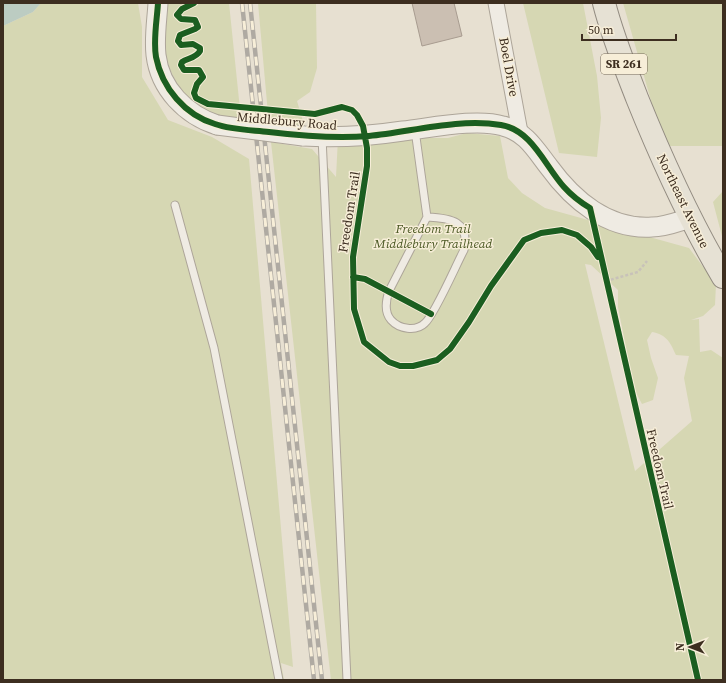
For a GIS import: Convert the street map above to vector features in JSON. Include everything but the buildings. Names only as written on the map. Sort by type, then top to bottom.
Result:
[{"type":"main road","name":"Northeast Avenue","points":[[604,3],[625,66],[648,124],[690,218],[723,277]]},
{"type":"street","name":"Middlebury Road","points":[[158,3],[155,44],[156,57],[163,79],[169,90],[184,107],[199,118],[217,125],[312,136],[368,136],[480,124],[502,125],[520,132],[531,144],[564,188],[578,201],[599,215],[616,223],[635,227],[661,226],[690,218]]},
{"type":"street","name":"Boel Drive","points":[[496,3],[520,132]]},
{"type":"lane","points":[[415,130],[427,217],[389,291],[386,302],[390,320],[407,328],[415,328],[425,324],[464,250],[466,241],[464,230],[453,220],[427,217]]},
{"type":"lane","points":[[312,136],[347,680]]},
{"type":"lane","points":[[175,205],[214,348],[280,680]]},
{"type":"path","points":[[608,288],[605,278],[638,272],[647,261]]},
{"type":"green space","points":[[41,3],[138,3],[142,27],[142,77],[168,120],[212,137],[249,159],[293,667],[281,663],[284,680],[3,680],[3,26],[33,12]]},
{"type":"green space","points":[[168,3],[229,3],[241,119],[219,118],[196,107],[188,99],[174,78],[169,68],[164,46],[164,30]]},
{"type":"green space","points":[[258,3],[316,3],[317,68],[310,92],[297,101],[305,128],[269,125]]},
{"type":"green space","points":[[523,3],[583,3],[597,76],[601,118],[597,157],[559,153]]},
{"type":"green space","points":[[623,3],[723,3],[723,146],[664,146]]},
{"type":"green space","name":"Freedom Trail Middlebury Trailhead","points":[[467,133],[500,136],[508,178],[522,193],[545,208],[689,248],[716,284],[715,305],[703,316],[691,320],[699,319],[700,352],[711,350],[723,358],[723,680],[331,680],[271,142],[312,149],[336,177],[338,138],[448,138]],"holes":[[[585,264],[591,265],[618,290],[618,307],[634,389],[642,404],[653,400],[658,378],[647,340],[652,332],[665,337],[672,346],[676,355],[689,356],[684,378],[692,421],[635,471]]]},
{"type":"green space","points":[[723,191],[723,240],[713,202]]},
{"type":"shaded area","points":[[3,3],[41,3],[33,12],[3,26]]},
{"type":"railway","points":[[242,3],[314,680]]},
{"type":"railway","points":[[250,3],[322,680]]},
{"type":"cycle path","name":"Freedom Trail","points":[[158,3],[155,44],[159,68],[169,89],[176,99],[204,120],[235,129],[319,137],[369,136],[451,124],[485,123],[501,125],[512,128],[530,141],[564,187],[576,199],[590,208],[698,680]]},
{"type":"cycle path","name":"Freedom Trail","points":[[194,3],[182,9],[177,15],[181,19],[195,20],[198,27],[180,35],[178,41],[181,45],[193,44],[200,48],[200,51],[196,55],[182,62],[181,65],[184,70],[199,70],[203,77],[197,84],[194,93],[196,98],[208,104],[315,114],[342,107],[352,110],[357,115],[363,126],[367,148],[367,166],[353,257],[354,309],[364,342],[389,362],[400,366],[413,366],[437,360],[450,349],[491,286],[524,240],[541,233],[562,230],[577,235],[591,247],[598,257]]},
{"type":"cycle path","points":[[353,277],[365,279],[431,314]]}]
